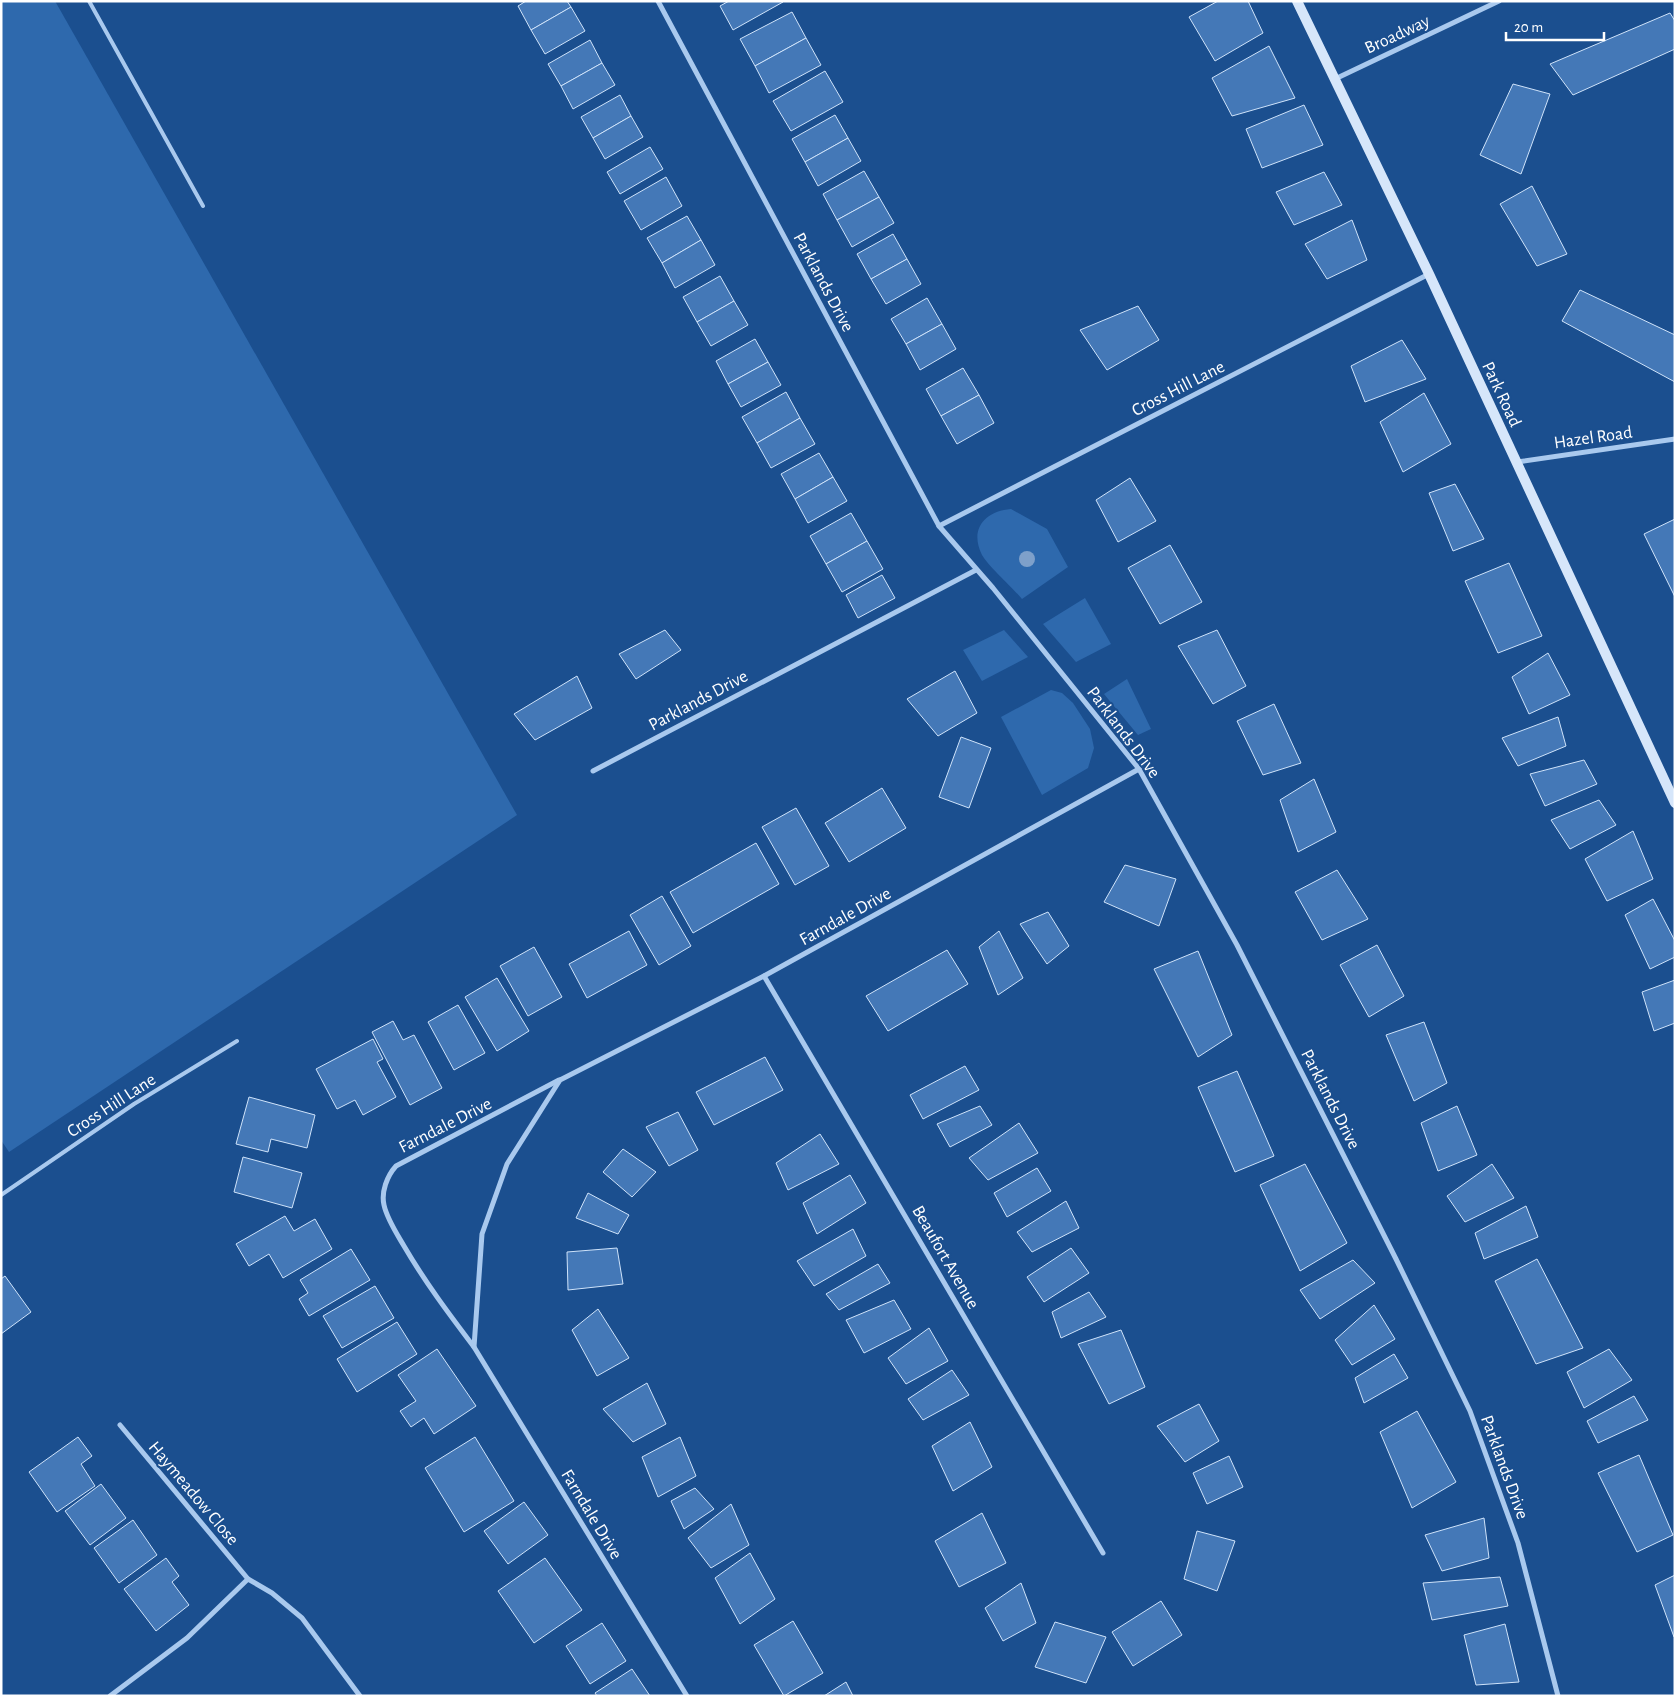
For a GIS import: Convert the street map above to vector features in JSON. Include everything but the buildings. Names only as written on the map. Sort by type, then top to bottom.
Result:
[{"type":"street","name":"Parklands Drive","points":[[658,1],[939,526],[1139,769],[1219,912],[1294,1056],[1470,1411],[1518,1543],[1558,1696]]},
{"type":"street","name":"Park Road","points":[[1297,1],[1429,274],[1675,803]]},
{"type":"street","name":"Broadway","points":[[1334,79],[1499,1]]},
{"type":"street","name":"Cross Hill Lane","points":[[939,526],[1429,274]]},
{"type":"street","name":"Hazel Road","points":[[1516,462],[1675,439]]},
{"type":"street","name":"Parklands Drive","points":[[592,771],[976,570]]},
{"type":"street","name":"Farndale Drive","points":[[687,1696],[474,1347],[426,1282],[393,1228],[384,1204],[384,1190],[390,1172],[396,1166],[560,1080],[764,976],[1139,769]]},
{"type":"street","name":"Beaufort Avenue","points":[[764,976],[1103,1553]]},
{"type":"street","points":[[474,1347],[482,1234],[507,1164],[560,1080]]},
{"type":"street","name":"Haymeadow Close","points":[[120,1425],[248,1579],[272,1593],[302,1618],[360,1696]]},
{"type":"street","points":[[110,1696],[187,1638],[248,1579]]},
{"type":"lane","points":[[89,1],[203,206]]},
{"type":"lane","name":"Cross Hill Lane","points":[[1,1195],[134,1104],[238,1041]]},
{"type":"shaded area","points":[[1,1],[55,1],[517,815],[9,1152],[1,1140]]},
{"type":"shaded area","points":[[1011,509],[1047,529],[1068,567],[1022,599],[985,560],[978,546],[977,537],[982,523],[994,513]]},
{"type":"shaded area","points":[[1085,598],[1111,644],[1076,662],[1043,624]]},
{"type":"shaded area","points":[[1004,630],[1028,657],[982,681],[963,650]]},
{"type":"shaded area","points":[[1127,679],[1151,729],[1138,735],[1104,694]]},
{"type":"shaded area","points":[[1051,690],[1062,693],[1073,703],[1090,729],[1094,748],[1088,768],[1042,795],[1001,717]]}]
